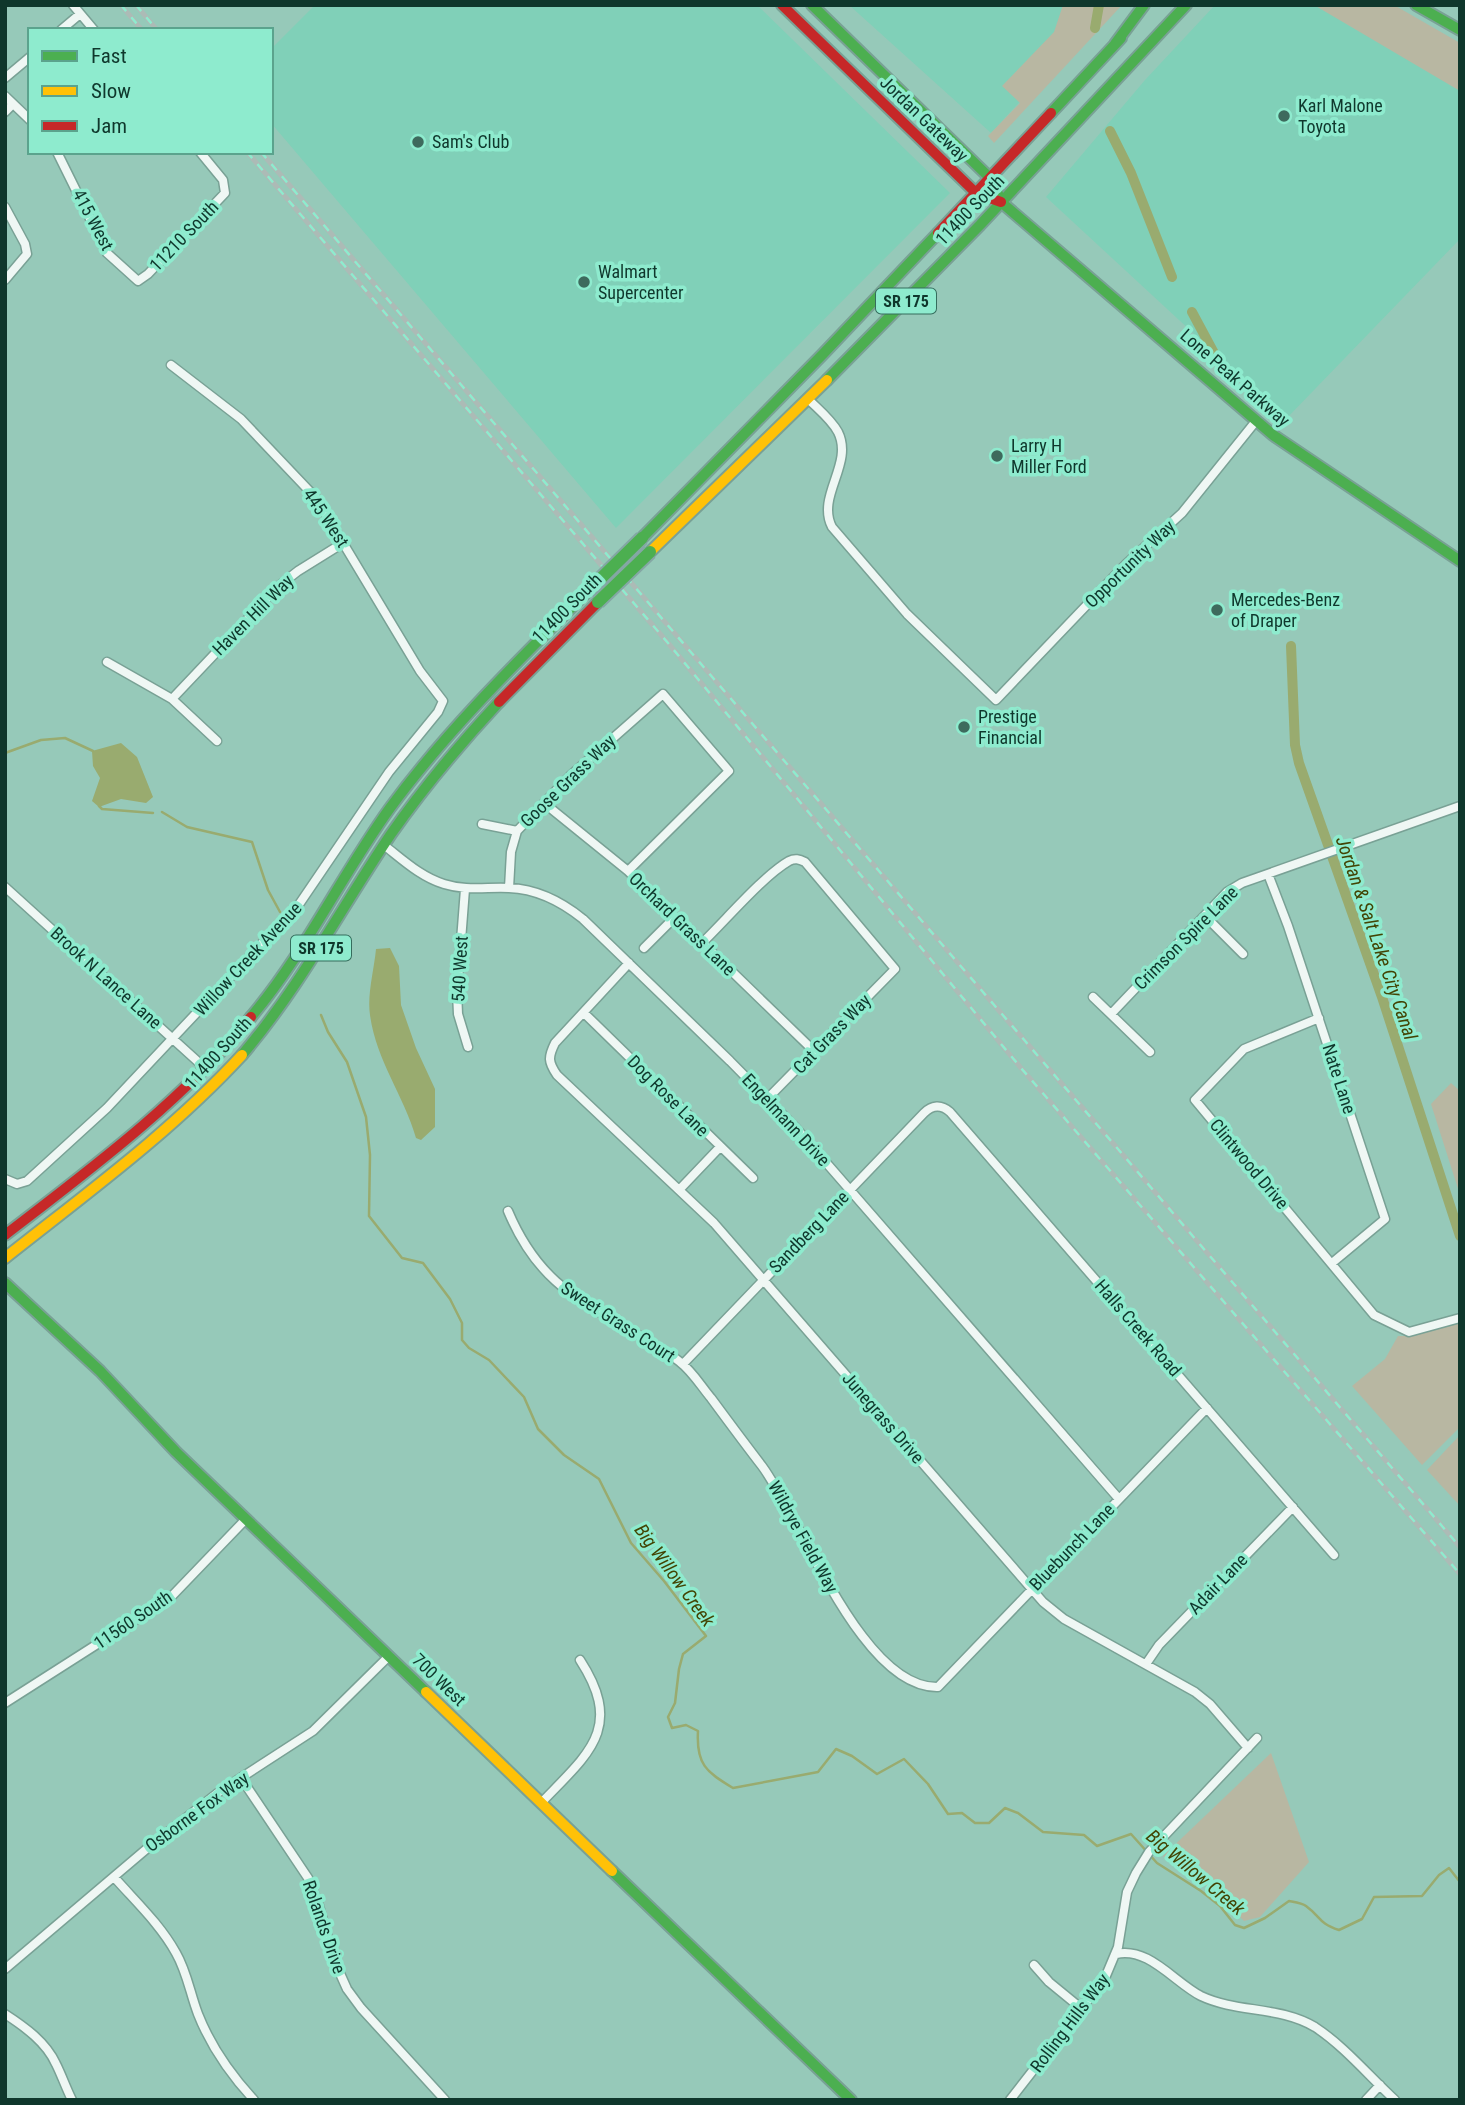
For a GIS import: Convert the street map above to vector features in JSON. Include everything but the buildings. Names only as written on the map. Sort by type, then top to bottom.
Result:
[{"type":"main road","name":"Jordan Gateway","points":[[782,5],[976,193],[1002,202]]},
{"type":"main road","name":"Jordan Gateway","points":[[812,5],[990,178],[1002,202]]},
{"type":"main road","points":[[1115,44],[1144,5]]},
{"type":"main road","name":"11400 South","points":[[5,1235],[141,1128],[206,1069],[264,1002],[387,812],[460,721],[787,391],[1151,5]]},
{"type":"main road","name":"11400 South","points":[[5,1258],[163,1131],[219,1080],[285,1003],[385,846],[427,785],[475,727],[598,602],[808,399],[1002,202],[1186,5]]},
{"type":"main road","points":[[1416,5],[1460,30]]},
{"type":"main road","name":"Lone Peak Parkway","points":[[1002,202],[1256,421],[1460,561]]},
{"type":"main road","points":[[385,846],[381,840],[382,835],[419,781],[428,758]]},
{"type":"main road","name":"700 West","points":[[5,1283],[100,1371],[176,1452],[850,2100]]},
{"type":"street","points":[[73,5],[92,28]]},
{"type":"street","points":[[63,28],[80,14]]},
{"type":"street","points":[[5,78],[28,59]]},
{"type":"street","points":[[5,96],[28,118]]},
{"type":"street","points":[[5,112],[13,104]]},
{"type":"street","name":"415 West","points":[[58,154],[107,253],[138,281]]},
{"type":"street","name":"11210 South","points":[[138,281],[223,197],[226,188],[223,180],[202,154]]},
{"type":"street","points":[[5,207],[25,244],[27,254],[5,280]]},
{"type":"street","name":"445 West","points":[[171,365],[241,419],[316,498],[421,671],[443,702]]},
{"type":"street","name":"Opportunity Way","points":[[808,399],[832,423],[841,442],[841,466],[828,505],[832,527],[907,614],[996,700],[1126,564],[1182,513],[1256,421]]},
{"type":"street","name":"Haven Hill Way","points":[[172,699],[280,585],[298,570],[343,543]]},
{"type":"street","points":[[107,662],[172,699],[217,741]]},
{"type":"street","name":"Goose Grass Way","points":[[509,888],[511,852],[517,831],[601,748],[663,694],[729,771],[628,871]]},
{"type":"street","name":"Willow Creek Avenue","points":[[5,1179],[17,1184],[32,1177],[77,1136],[300,903],[378,788],[443,702]]},
{"type":"street","name":"Orchard Grass Lane","points":[[544,803],[628,871],[815,1052]]},
{"type":"street","name":"Crimson Spire Lane","points":[[1111,1014],[1227,892],[1242,883],[1460,806]]},
{"type":"street","points":[[482,824],[517,831]]},
{"type":"street","name":"Engelmann Drive","points":[[385,846],[423,875],[443,884],[465,889],[509,888],[541,895],[573,911],[768,1098],[1119,1499]]},
{"type":"street","name":"Cat Grass Way","points":[[702,943],[765,881],[789,861],[797,858],[805,862],[895,969],[768,1098]]},
{"type":"street","name":"Nate Lane","points":[[1268,874],[1288,926],[1385,1219],[1332,1263]]},
{"type":"street","name":"Brook N Lance Lane","points":[[5,887],[206,1069]]},
{"type":"street","name":"540 West","points":[[465,889],[457,992],[458,1014],[468,1047]]},
{"type":"street","points":[[1205,916],[1243,954]]},
{"type":"street","points":[[644,948],[675,917]]},
{"type":"street","points":[[584,1013],[629,963]]},
{"type":"street","points":[[1093,997],[1150,1052]]},
{"type":"street","name":"Junegrass Drive","points":[[584,1013],[555,1043],[550,1054],[549,1064],[557,1075],[714,1223],[1032,1589],[1064,1619],[1202,1698],[1248,1748]]},
{"type":"street","name":"Dog Rose Lane","points":[[584,1013],[753,1178]]},
{"type":"street","name":"Clintwood Drive","points":[[1319,1018],[1244,1049],[1195,1100],[1374,1315],[1409,1332],[1460,1318]]},
{"type":"street","name":"Sandberg Lane","points":[[682,1364],[927,1110],[939,1106]]},
{"type":"street","name":"Halls Creek Road","points":[[939,1106],[950,1112],[1334,1555]]},
{"type":"street","points":[[679,1191],[720,1147]]},
{"type":"street","name":"Sweet Grass Court","points":[[508,1211],[527,1250],[554,1281],[580,1301],[682,1364]]},
{"type":"street","name":"Wildrye Field Way","points":[[682,1364],[772,1480],[846,1615],[884,1661],[907,1680],[937,1687]]},
{"type":"street","name":"Bluebunch Lane","points":[[937,1687],[1207,1408]]},
{"type":"street","name":"Adair Lane","points":[[1146,1664],[1159,1645],[1293,1507]]},
{"type":"street","name":"11560 South","points":[[5,1703],[171,1597],[246,1519]]},
{"type":"street","name":"Osborne Fox Way","points":[[5,1969],[150,1846],[241,1778],[313,1731],[389,1656]]},
{"type":"street","points":[[542,1802],[584,1758],[597,1734],[599,1698],[593,1680],[580,1660]]},
{"type":"street","name":"Rolling Hills Way","points":[[1010,2100],[1105,1978],[1116,1954],[1127,1892],[1154,1846],[1257,1738]]},
{"type":"street","name":"Rolands Drive","points":[[241,1778],[308,1878],[334,1960],[347,1989],[360,2008],[444,2100]]},
{"type":"street","points":[[114,1877],[170,1942],[186,1973],[196,2010],[210,2042],[229,2071],[254,2100]]},
{"type":"street","points":[[1116,1954],[1123,1953],[1150,1961],[1194,1992],[1214,2001],[1283,2014],[1303,2021],[1324,2033],[1395,2100]]},
{"type":"street","points":[[1034,1965],[1049,1982],[1082,2009]]},
{"type":"street","points":[[5,2014],[24,2026],[41,2042],[55,2061],[72,2100]]},
{"type":"street","points":[[1366,2100],[1380,2085]]},
{"type":"shaded area","points":[[315,5],[757,5],[950,193],[616,528],[273,125],[273,47]]},
{"type":"shaded area","points":[[849,5],[1063,5],[1041,79],[991,133]]},
{"type":"shaded area","points":[[1063,5],[1122,5],[994,143],[988,136],[1020,103],[1002,86],[1054,32]]},
{"type":"shaded area","points":[[1215,5],[1337,5],[1460,85],[1460,239],[1286,419],[1046,197],[1145,80]]},
{"type":"shaded area","points":[[1314,5],[1394,5],[1460,43],[1460,91]]},
{"type":"shaded area","points":[[121,743],[137,757],[153,797],[146,803],[121,799],[99,807],[92,801],[100,778],[93,766],[92,751]]},
{"type":"shaded area","points":[[390,948],[399,966],[401,1005],[416,1048],[435,1089],[435,1127],[421,1140],[416,1138],[384,1063],[370,1015],[370,991],[376,949]]},
{"type":"shaded area","points":[[1451,1083],[1460,1091],[1460,1195],[1431,1104]]},
{"type":"shaded area","points":[[1460,1321],[1460,1427],[1422,1465],[1352,1386],[1385,1359],[1398,1336],[1413,1336]]},
{"type":"shaded area","points":[[1460,1435],[1460,1506],[1427,1470]]},
{"type":"shaded area","points":[[1271,1753],[1309,1862],[1260,1917],[1244,1921],[1213,1890],[1185,1875],[1163,1856]]},
{"type":"waterway","name":"Jordan & Salt Lake City Canal","points":[[1095,28],[1099,5]]},
{"type":"waterway","name":"Jordan & Salt Lake City Canal","points":[[1110,131],[1131,173],[1172,277]]},
{"type":"waterway","name":"Jordan & Salt Lake City Canal","points":[[1192,312],[1221,366]]},
{"type":"waterway","name":"Jordan & Salt Lake City Canal","points":[[1291,646],[1295,745],[1299,763],[1382,997],[1460,1236]]},
{"type":"waterway","name":"Big Willow Creek","points":[[5,753],[41,740],[65,738],[93,751]]},
{"type":"waterway","name":"Big Willow Creek","points":[[99,806],[102,809],[153,813]]},
{"type":"waterway","name":"Big Willow Creek","points":[[162,812],[187,827],[252,842],[268,890],[280,912]]},
{"type":"waterway","name":"Big Willow Creek","points":[[321,1015],[328,1032],[347,1062],[366,1117],[370,1155],[369,1216],[402,1258],[423,1263],[450,1299],[462,1323],[462,1340],[469,1348],[489,1360],[524,1397],[538,1429],[564,1455],[599,1479],[631,1543],[706,1636],[683,1654],[675,1703],[668,1717],[672,1728],[686,1725],[698,1731],[701,1759],[716,1777],[733,1788],[818,1772],[836,1749],[852,1756],[877,1774],[904,1759],[928,1784],[948,1814],[962,1813],[975,1823],[989,1823],[1005,1808],[1018,1813],[1043,1832],[1084,1835],[1097,1846],[1131,1834],[1157,1863],[1201,1891],[1220,1906],[1235,1925],[1244,1928],[1265,1918],[1289,1901],[1304,1905],[1323,1922],[1339,1930],[1362,1919],[1374,1897],[1422,1896],[1439,1875],[1449,1868],[1460,1882]]},
{"type":"railway","points":[[121,5],[140,28]]},
{"type":"railway","points":[[136,5],[155,28]]},
{"type":"railway","points":[[249,154],[668,643],[1021,1068],[1460,1574]]},
{"type":"railway","points":[[263,154],[1460,1547]]},
{"type":"traffic: fast","points":[[812,5],[990,178],[1002,202]]},
{"type":"traffic: fast","points":[[1115,44],[1144,5]]},
{"type":"traffic: fast","points":[[827,380],[980,225],[1186,5]]},
{"type":"traffic: fast","points":[[1416,5],[1460,30]]},
{"type":"traffic: fast","points":[[1051,113],[1121,38]]},
{"type":"traffic: fast","points":[[1001,202],[1273,435],[1460,561]]},
{"type":"traffic: fast","points":[[642,538],[938,233]]},
{"type":"traffic: fast","points":[[588,591],[642,538]]},
{"type":"traffic: fast","points":[[598,602],[650,552]]},
{"type":"traffic: fast","points":[[251,1017],[289,967],[372,834],[412,779],[485,696],[588,591]]},
{"type":"traffic: fast","points":[[242,1055],[283,1002],[391,834],[443,766],[499,702]]},
{"type":"traffic: fast","points":[[5,1283],[100,1371],[176,1452],[426,1692]]},
{"type":"traffic: fast","points":[[612,1871],[851,2100]]},
{"type":"traffic: slow","points":[[650,552],[827,380]]},
{"type":"traffic: slow","points":[[5,1258],[157,1136],[242,1055]]},
{"type":"traffic: slow","points":[[426,1692],[612,1871]]},
{"type":"traffic: jam","points":[[782,5],[976,193],[1001,202]]},
{"type":"traffic: jam","points":[[938,233],[1051,113]]},
{"type":"traffic: jam","points":[[499,702],[598,602]]},
{"type":"traffic: jam","points":[[5,1235],[103,1159],[165,1106],[224,1048],[251,1017]]},
{"type":"place","name":"Karl Malone Toyota","points":[[1284,116]]},
{"type":"place","name":"Sam's Club","points":[[418,142]]},
{"type":"place","name":"Walmart Supercenter","points":[[584,282]]},
{"type":"place","name":"Larry H Miller Ford","points":[[997,456]]},
{"type":"place","name":"Mercedes-Benz of Draper","points":[[1217,610]]},
{"type":"place","name":"Prestige Financial","points":[[964,727]]}]
